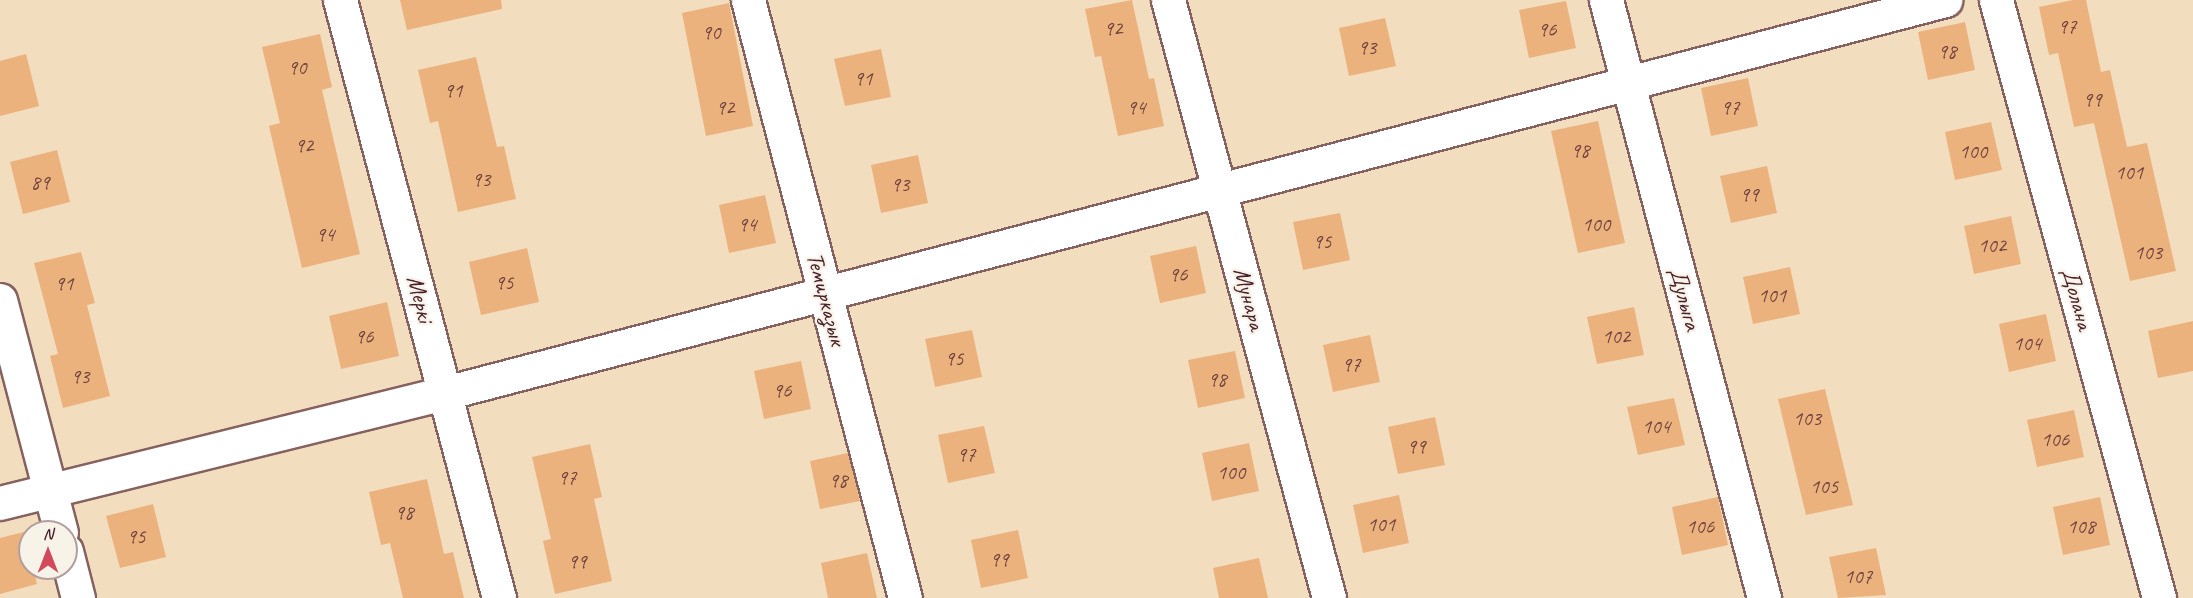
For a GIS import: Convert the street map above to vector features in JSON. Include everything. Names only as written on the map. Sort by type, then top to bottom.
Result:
[{"type":"street","name":"Меркі","points":[[340,0],[500,598]]},
{"type":"street","name":"Темирказык","points":[[748,0],[905,598]]},
{"type":"street","name":"Мунара","points":[[1168,0],[1329,598]]},
{"type":"street","name":"Дулыга","points":[[1606,0],[1764,598]]},
{"type":"street","points":[[0,503],[445,393],[1945,0]]},
{"type":"street","name":"Долана","points":[[1996,0],[2159,598]]},
{"type":"street","points":[[0,300],[58,520]]},
{"type":"street","points":[[73,580],[78,598]]},
{"type":"building","points":[[400,0],[501,0],[502,9],[407,30]]},
{"type":"building","points":[[1132,0],[1149,79],[1154,78],[1164,126],[1118,136],[1101,56],[1095,57],[1085,9]]},
{"type":"building","points":[[2073,0],[2086,0],[2101,72],[2110,70],[2127,147],[2147,143],[2176,271],[2130,281],[2094,123],[2074,127],[2058,53],[2049,55],[2039,7]]},
{"type":"building","points":[[1566,1],[1576,48],[1529,58],[1519,10]]},
{"type":"building","points":[[729,3],[753,126],[706,136],[682,13]]},
{"type":"building","points":[[1385,18],[1396,66],[1349,76],[1339,28]]},
{"type":"building","points":[[1965,22],[1975,70],[1928,80],[1918,32]]},
{"type":"building","points":[[320,34],[332,87],[322,90],[360,254],[302,268],[269,126],[280,123],[262,47]]},
{"type":"building","points":[[881,49],[891,97],[845,106],[834,59]]},
{"type":"building","points":[[26,54],[39,106],[0,116],[0,61]]},
{"type":"building","points":[[476,57],[497,147],[504,146],[516,199],[458,212],[438,121],[430,123],[418,70]]},
{"type":"building","points":[[1748,78],[1758,126],[1711,136],[1701,88]]},
{"type":"building","points":[[1598,121],[1625,243],[1578,253],[1551,131]]},
{"type":"building","points":[[1991,122],[2002,170],[1955,180],[1945,132]]},
{"type":"building","points":[[57,150],[70,202],[23,214],[10,162]]},
{"type":"building","points":[[918,155],[928,203],[881,213],[871,165]]},
{"type":"building","points":[[1767,166],[1777,213],[1731,223],[1720,176]]},
{"type":"building","points":[[765,195],[776,243],[729,253],[719,205]]},
{"type":"building","points":[[1340,213],[1350,260],[1303,270],[1293,222]]},
{"type":"building","points":[[2011,216],[2021,264],[1974,274],[1964,226]]},
{"type":"building","points":[[1196,246],[1206,293],[1160,303],[1150,256]]},
{"type":"building","points":[[527,248],[539,302],[481,315],[469,262]]},
{"type":"building","points":[[81,252],[95,303],[87,305],[110,396],[63,408],[50,356],[58,354],[34,263]]},
{"type":"building","points":[[1790,267],[1800,314],[1753,324],[1743,277]]},
{"type":"building","points":[[387,302],[399,356],[341,369],[329,316]]},
{"type":"building","points":[[1634,307],[1644,355],[1597,364],[1587,317]]},
{"type":"building","points":[[2046,314],[2056,361],[2009,372],[1999,324]]},
{"type":"building","points":[[2193,321],[2193,371],[2158,378],[2148,331]]},
{"type":"building","points":[[972,330],[982,377],[935,387],[925,339]]},
{"type":"building","points":[[1370,335],[1380,382],[1333,392],[1323,345]]},
{"type":"building","points":[[1235,351],[1245,398],[1198,408],[1188,360]]},
{"type":"building","points":[[801,361],[811,409],[764,419],[754,371]]},
{"type":"building","points":[[1825,389],[1853,505],[1806,515],[1778,399]]},
{"type":"building","points":[[1674,398],[1685,445],[1638,455],[1627,407]]},
{"type":"building","points":[[2074,410],[2084,457],[2037,467],[2027,420]]},
{"type":"building","points":[[1435,417],[1445,465],[1398,474],[1388,427]]},
{"type":"building","points":[[984,426],[995,473],[948,483],[938,435]]},
{"type":"building","points":[[1249,443],[1259,491],[1212,501],[1202,453]]},
{"type":"building","points":[[590,444],[602,497],[594,499],[612,581],[555,594],[543,541],[551,539],[532,457]]},
{"type":"building","points":[[848,453],[860,501],[820,509],[810,461]]},
{"type":"building","points":[[427,479],[444,554],[453,552],[464,598],[403,598],[390,543],[381,545],[369,492]]},
{"type":"building","points":[[1399,495],[1409,543],[1363,553],[1353,505]]},
{"type":"building","points":[[1718,497],[1728,545],[1682,555],[1672,507]]},
{"type":"building","points":[[2100,497],[2110,545],[2063,555],[2053,507]]},
{"type":"building","points":[[153,504],[166,557],[120,568],[106,516]]},
{"type":"building","points":[[1018,530],[1028,578],[981,588],[971,540]]},
{"type":"building","points":[[18,534],[18,580],[36,580],[37,584],[0,594],[0,538]]},
{"type":"building","points":[[1876,548],[1886,595],[1838,598],[1829,557]]},
{"type":"building","points":[[867,553],[877,598],[828,598],[821,563]]},
{"type":"building","points":[[1259,558],[1268,598],[1219,598],[1213,568]]}]
